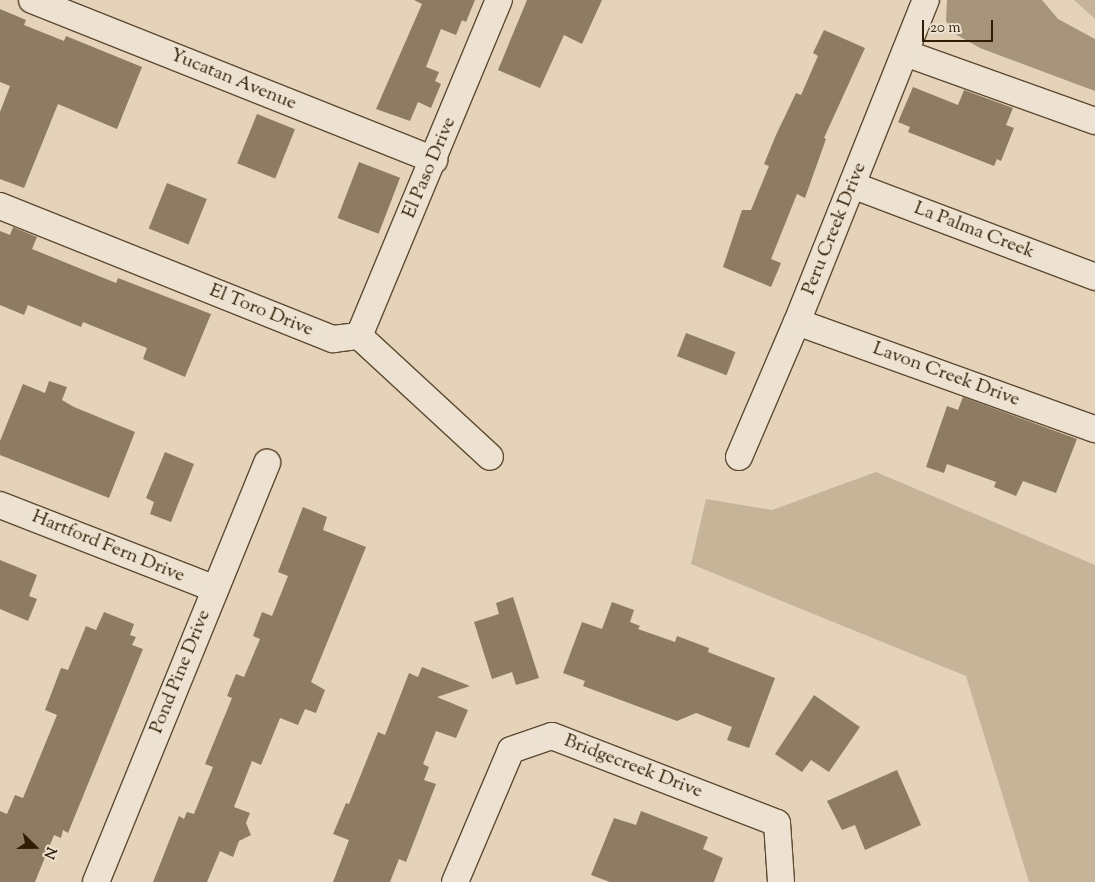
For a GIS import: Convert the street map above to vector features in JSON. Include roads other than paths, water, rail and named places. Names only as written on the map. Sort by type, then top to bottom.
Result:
[{"type":"street","name":"Yucatan Avenue","points":[[32,0],[434,160]]},
{"type":"street","name":"El Paso Drive","points":[[359,336],[434,160],[499,0]]},
{"type":"street","name":"Peru Creek Drive","points":[[739,457],[797,322],[926,0]]},
{"type":"street","points":[[905,53],[1095,121]]},
{"type":"street","name":"La Palma Creek","points":[[852,185],[1095,277]]},
{"type":"street","name":"El Toro Drive","points":[[0,206],[333,339],[359,336]]},
{"type":"street","name":"Lavon Creek Drive","points":[[797,322],[1095,429]]},
{"type":"street","points":[[359,336],[490,457]]},
{"type":"street","name":"Pond Pine Drive","points":[[96,882],[267,462]]},
{"type":"street","name":"Hartford Fern Drive","points":[[0,505],[215,589]]},
{"type":"street","name":"Bridgecreek Drive","points":[[455,882],[511,750],[552,736],[777,823],[781,882]]}]
